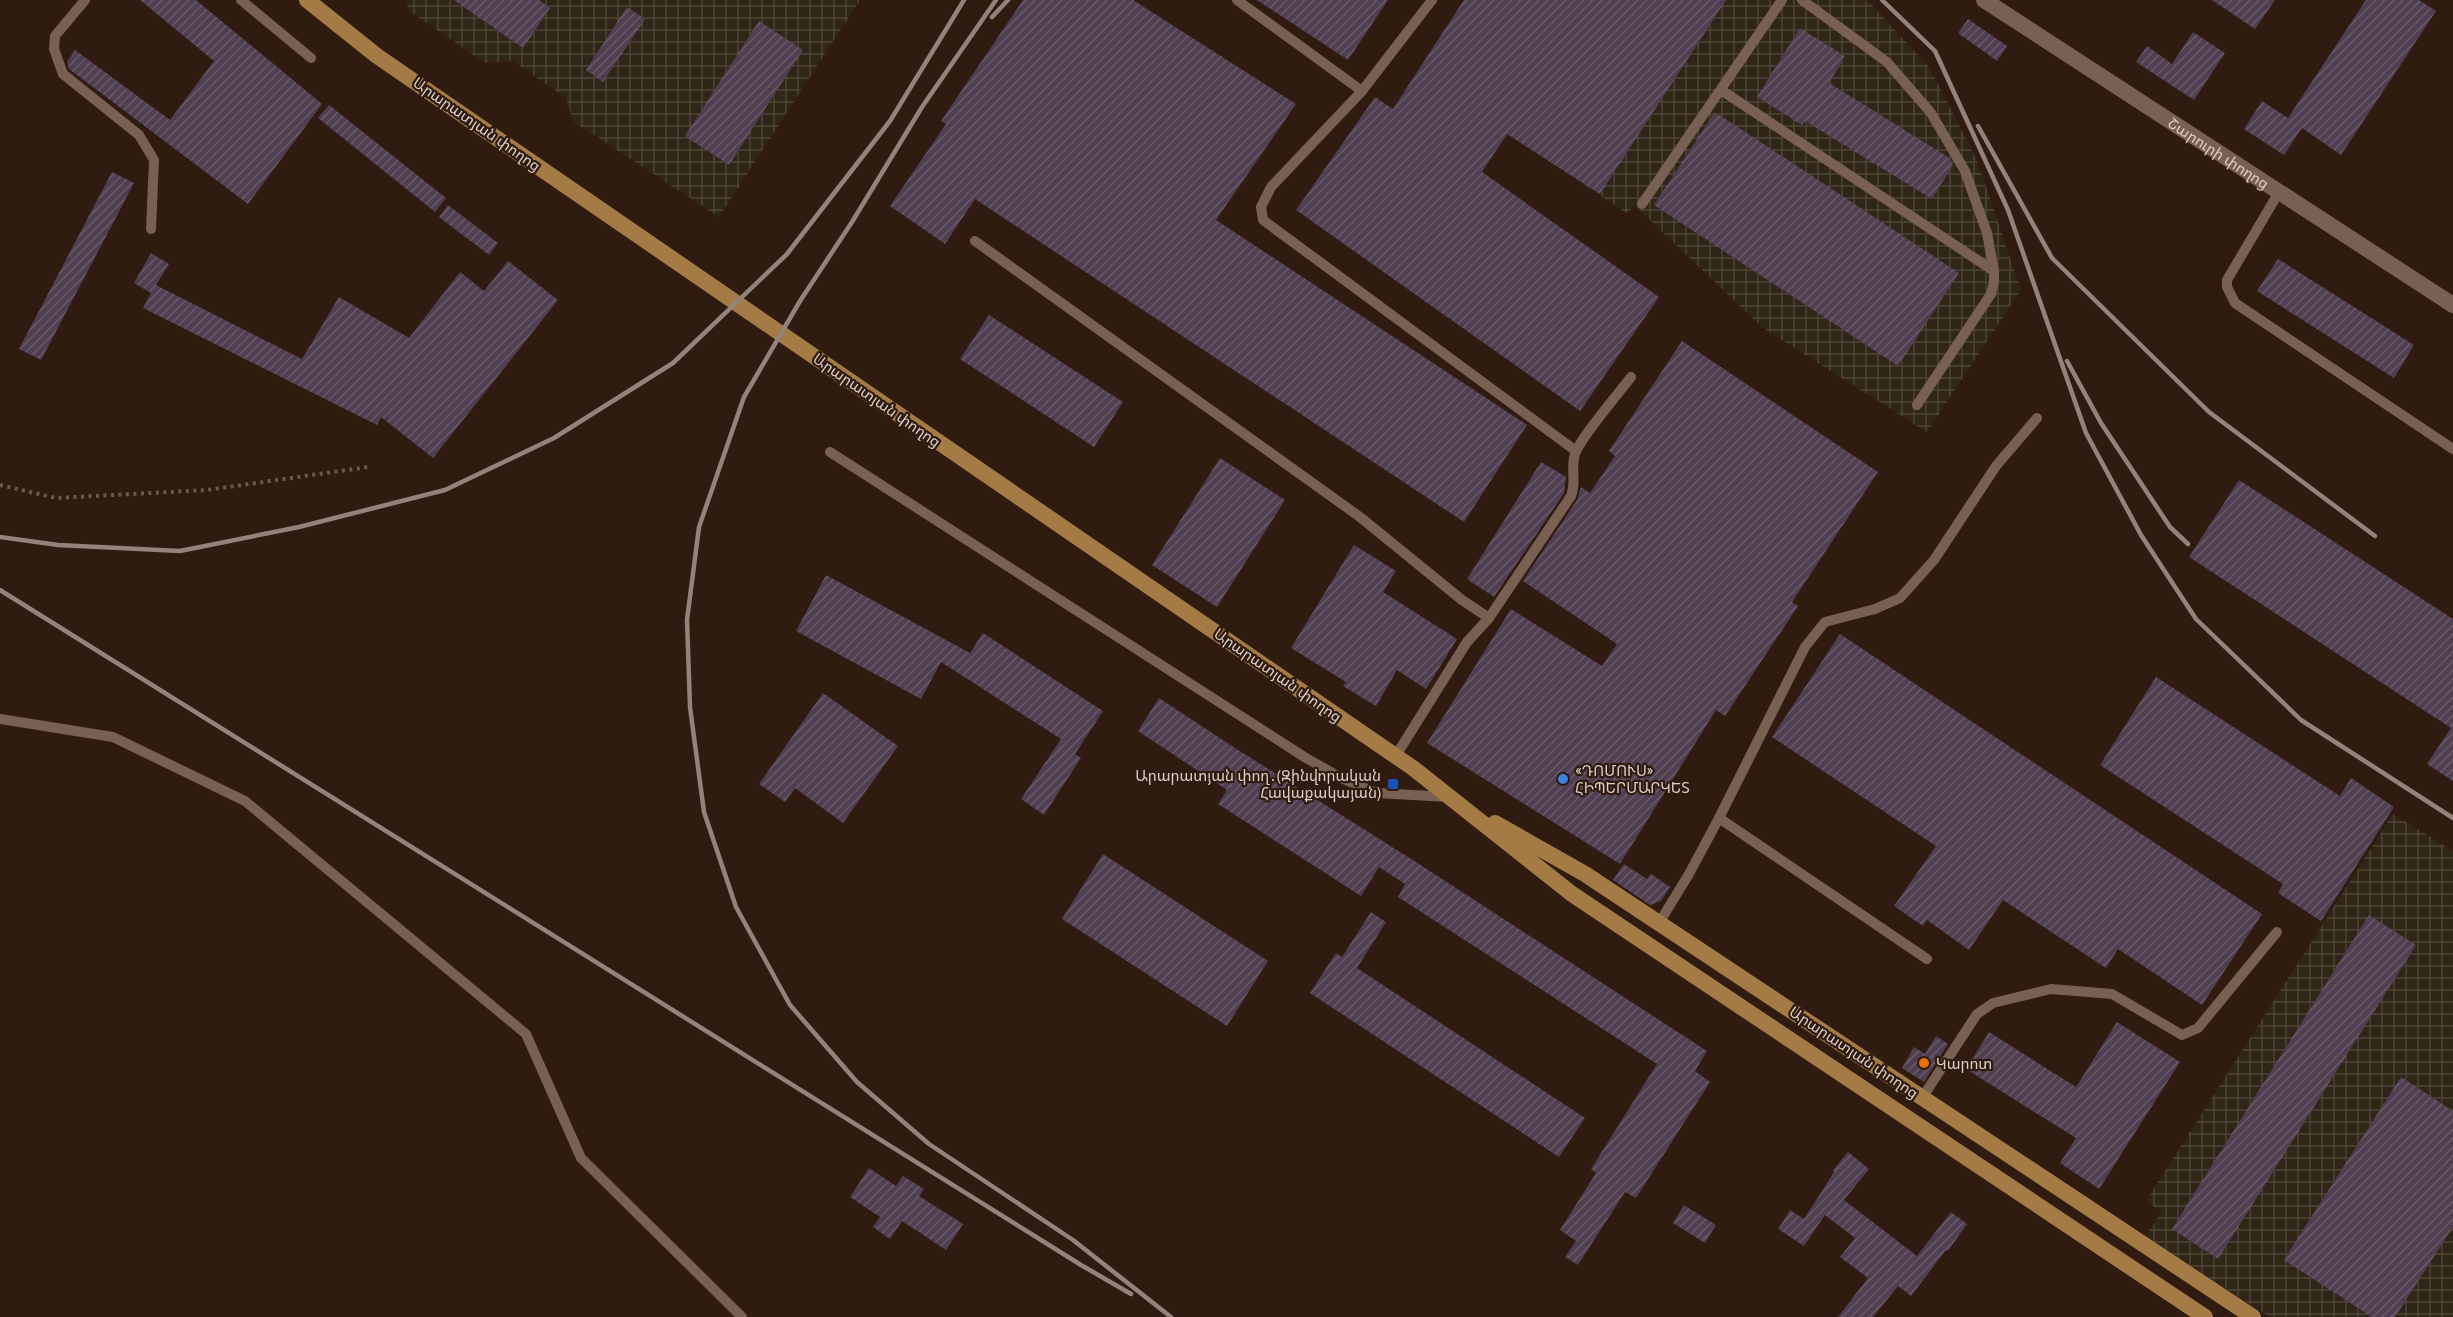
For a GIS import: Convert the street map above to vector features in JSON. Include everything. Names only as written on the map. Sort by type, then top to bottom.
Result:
[{"type":"main road","name":"Արարատյան փողոց","points":[[307,0],[377,56],[1359,731],[1450,797],[1572,894],[2205,1317]]},
{"type":"main road","name":"Արարատյան փողոց","points":[[1450,797],[1585,874],[2253,1317]]},
{"type":"street","name":"Շարուրի փողոց","points":[[1984,0],[2453,305]]},
{"type":"lane","points":[[86,0],[55,36],[54,49],[63,74],[139,135],[154,160],[151,229]]},
{"type":"lane","points":[[241,0],[311,58]]},
{"type":"lane","points":[[1237,0],[1362,91]]},
{"type":"lane","points":[[1432,0],[1362,91],[1271,187],[1261,207],[1263,220],[1576,451]]},
{"type":"lane","points":[[1642,204],[1782,0]]},
{"type":"lane","points":[[1802,0],[1887,62],[1931,113],[1965,171],[1987,233],[1994,271],[1991,294],[1917,405]]},
{"type":"lane","points":[[1721,90],[1994,271]]},
{"type":"lane","points":[[2279,192],[2227,280],[2230,296],[2235,303],[2453,449]]},
{"type":"lane","points":[[975,241],[1360,517],[1462,600],[1490,618]]},
{"type":"lane","points":[[1395,757],[1467,642],[1490,618],[1571,496],[1575,486],[1573,470],[1576,451],[1631,376]]},
{"type":"lane","points":[[1659,923],[1719,818],[1805,647],[1825,622],[1875,609],[1900,598],[1934,560],[1996,466],[2037,418]]},
{"type":"lane","points":[[830,452],[1306,758],[1343,779],[1377,793],[1450,797]]},
{"type":"lane","points":[[0,719],[113,737],[245,801],[526,1034],[581,1158],[742,1317]]},
{"type":"lane","points":[[1719,818],[1927,959]]},
{"type":"lane","points":[[1922,1098],[1977,1014],[1993,1003],[2051,989],[2112,994],[2182,1035],[2198,1028],[2277,932]]},
{"type":"path","points":[[0,485],[56,498],[207,490],[368,467]]},
{"type":"shaded area","points":[[406,0],[860,0],[719,217],[574,122],[565,97],[513,61],[485,63],[409,11]]},
{"type":"shaded area","points":[[1464,0],[1865,0],[1872,5],[1929,67],[1977,160],[2021,290],[1927,432],[1763,328],[1634,205],[1628,214],[1508,134],[1495,152],[1404,92]]},
{"type":"shaded area","points":[[2393,814],[2453,851],[2453,1317],[2270,1317],[2145,1237],[2162,1212],[2146,1201]]},
{"type":"building","points":[[140,0],[196,0],[322,104],[248,204],[69,69],[67,62],[75,50],[170,120],[214,61]]},
{"type":"building","points":[[454,0],[539,0],[550,8],[523,48]]},
{"type":"building","points":[[1023,0],[1133,0],[1296,104],[1216,220],[1527,425],[1464,522],[975,199],[945,244],[890,206],[946,124],[941,121]]},
{"type":"building","points":[[1257,0],[1388,0],[1348,60]]},
{"type":"building","points":[[1464,0],[1726,0],[1600,194],[1507,134],[1482,172],[1659,297],[1580,411],[1296,210],[1375,97],[1393,109]]},
{"type":"building","points":[[2212,0],[2275,0],[2255,29]]},
{"type":"building","points":[[2366,0],[2419,0],[2436,11],[2341,155],[2302,128],[2284,155],[2244,129],[2262,101],[2288,118]]},
{"type":"building","points":[[627,7],[645,19],[603,82],[586,70]]},
{"type":"building","points":[[1968,19],[2007,46],[1997,61],[1958,33]]},
{"type":"building","points":[[759,21],[803,50],[729,165],[685,136]]},
{"type":"building","points":[[1800,28],[1845,56],[1829,83],[1948,157],[1953,165],[1932,199],[1805,121],[1802,125],[1757,97]]},
{"type":"building","points":[[2193,32],[2225,53],[2194,100],[2136,62],[2147,46],[2172,64]]},
{"type":"building","points":[[329,105],[446,198],[435,212],[318,118]]},
{"type":"building","points":[[1715,112],[1959,273],[1898,366],[1654,205]]},
{"type":"building","points":[[112,172],[134,183],[41,360],[19,349]]},
{"type":"building","points":[[448,205],[498,243],[489,255],[439,217]]},
{"type":"building","points":[[151,253],[169,264],[156,285],[302,359],[339,297],[409,338],[460,272],[484,291],[508,261],[558,300],[433,458],[381,417],[377,425],[143,308],[151,293],[134,283]]},
{"type":"building","points":[[2278,259],[2414,345],[2394,378],[2257,291]]},
{"type":"building","points":[[989,315],[1123,402],[1094,447],[960,359]]},
{"type":"building","points":[[1682,341],[1878,472],[1792,602],[1798,606],[1725,716],[1716,710],[1620,864],[1427,743],[1511,609],[1602,666],[1617,644],[1523,581],[1577,500],[1581,487],[1590,493],[1615,456],[1609,451]]},
{"type":"building","points":[[1220,458],[1285,500],[1217,607],[1152,565]]},
{"type":"building","points":[[1541,462],[1566,477],[1564,493],[1494,597],[1467,579]]},
{"type":"building","points":[[2239,480],[2453,619],[2453,781],[2427,764],[2451,728],[2189,557]]},
{"type":"building","points":[[1354,545],[1396,571],[1383,592],[1457,639],[1426,689],[1397,670],[1376,706],[1343,686],[1346,682],[1291,648]]},
{"type":"building","points":[[826,575],[970,653],[983,633],[1103,711],[1075,754],[1081,758],[1044,815],[1021,799],[1061,739],[941,662],[921,699],[796,631]]},
{"type":"building","points":[[1840,634],[2262,914],[2202,1005],[2118,949],[2106,968],[2003,900],[1969,950],[1927,920],[1923,926],[1894,906],[1936,846],[1772,737]]},
{"type":"building","points":[[2156,677],[2340,796],[2351,778],[2394,807],[2321,921],[2278,893],[2283,884],[2100,765]]},
{"type":"building","points":[[823,693],[898,746],[843,823],[795,788],[785,802],[759,784]]},
{"type":"building","points":[[1159,698],[1707,1051],[1695,1071],[1710,1082],[1636,1198],[1625,1192],[1578,1265],[1565,1257],[1576,1241],[1560,1230],[1596,1173],[1591,1169],[1657,1064],[1398,897],[1405,884],[1379,867],[1361,896],[1218,804],[1227,790],[1138,731]]},
{"type":"building","points":[[1103,854],[1268,961],[1227,1026],[1062,919]]},
{"type":"building","points":[[1624,864],[1647,879],[1651,874],[1670,887],[1661,901],[1650,905],[1613,880]]},
{"type":"building","points":[[1371,912],[1386,922],[1357,968],[1585,1118],[1559,1157],[1310,993],[1336,953],[1342,957]]},
{"type":"building","points":[[2369,915],[2416,945],[2218,1259],[2172,1229]]},
{"type":"building","points":[[2117,1022],[2180,1062],[2099,1189],[2060,1163],[2076,1138],[1966,1069],[1989,1032],[2076,1087]]},
{"type":"building","points":[[1936,1036],[1948,1044],[1924,1082],[1902,1068],[1914,1047],[1925,1054]]},
{"type":"building","points":[[2401,1077],[2453,1111],[2453,1227],[2395,1317],[2372,1317],[2284,1260]]},
{"type":"building","points":[[1848,1152],[1869,1169],[1844,1200],[1917,1256],[1951,1212],[1967,1224],[1911,1296],[1898,1286],[1873,1317],[1838,1317],[1868,1278],[1840,1257],[1855,1238],[1825,1215],[1804,1246],[1778,1229],[1790,1210],[1804,1219],[1834,1172],[1833,1170]]},
{"type":"building","points":[[869,1168],[896,1186],[903,1176],[924,1189],[919,1196],[963,1224],[946,1250],[902,1221],[890,1239],[873,1227],[880,1217],[850,1197]]},
{"type":"building","points":[[1684,1205],[1716,1225],[1705,1243],[1673,1223]]},
{"type":"railway","points":[[0,537],[58,545],[180,551],[299,527],[445,490],[554,438],[673,363],[787,254],[890,121],[964,0]]},
{"type":"railway","points":[[996,0],[922,107],[852,222],[800,301],[744,397],[699,527],[687,620],[690,707],[704,812],[736,907],[790,1005],[857,1082],[929,1144],[1073,1240],[1171,1317]]},
{"type":"railway","points":[[992,17],[1008,0]]},
{"type":"railway","points":[[1882,0],[1935,51],[2008,210],[2086,433],[2141,535],[2196,619],[2301,720],[2453,818]]},
{"type":"railway","points":[[1978,126],[2052,258],[2209,412],[2375,536]]},
{"type":"railway","points":[[2067,361],[2101,423],[2170,527],[2188,544]]},
{"type":"railway","points":[[0,590],[1081,1265],[1131,1294]]},
{"type":"place","name":"«ԴՈՄՈՒՍ» ՀԻՊԵՐՄԱՐԿԵՏ","points":[[1563,779]]},
{"type":"place","name":"Արարատյան փող․(Զինվորական Հավաքակայան)","points":[[1393,784]]},
{"type":"place","name":"Կարոտ","points":[[1924,1063]]}]
